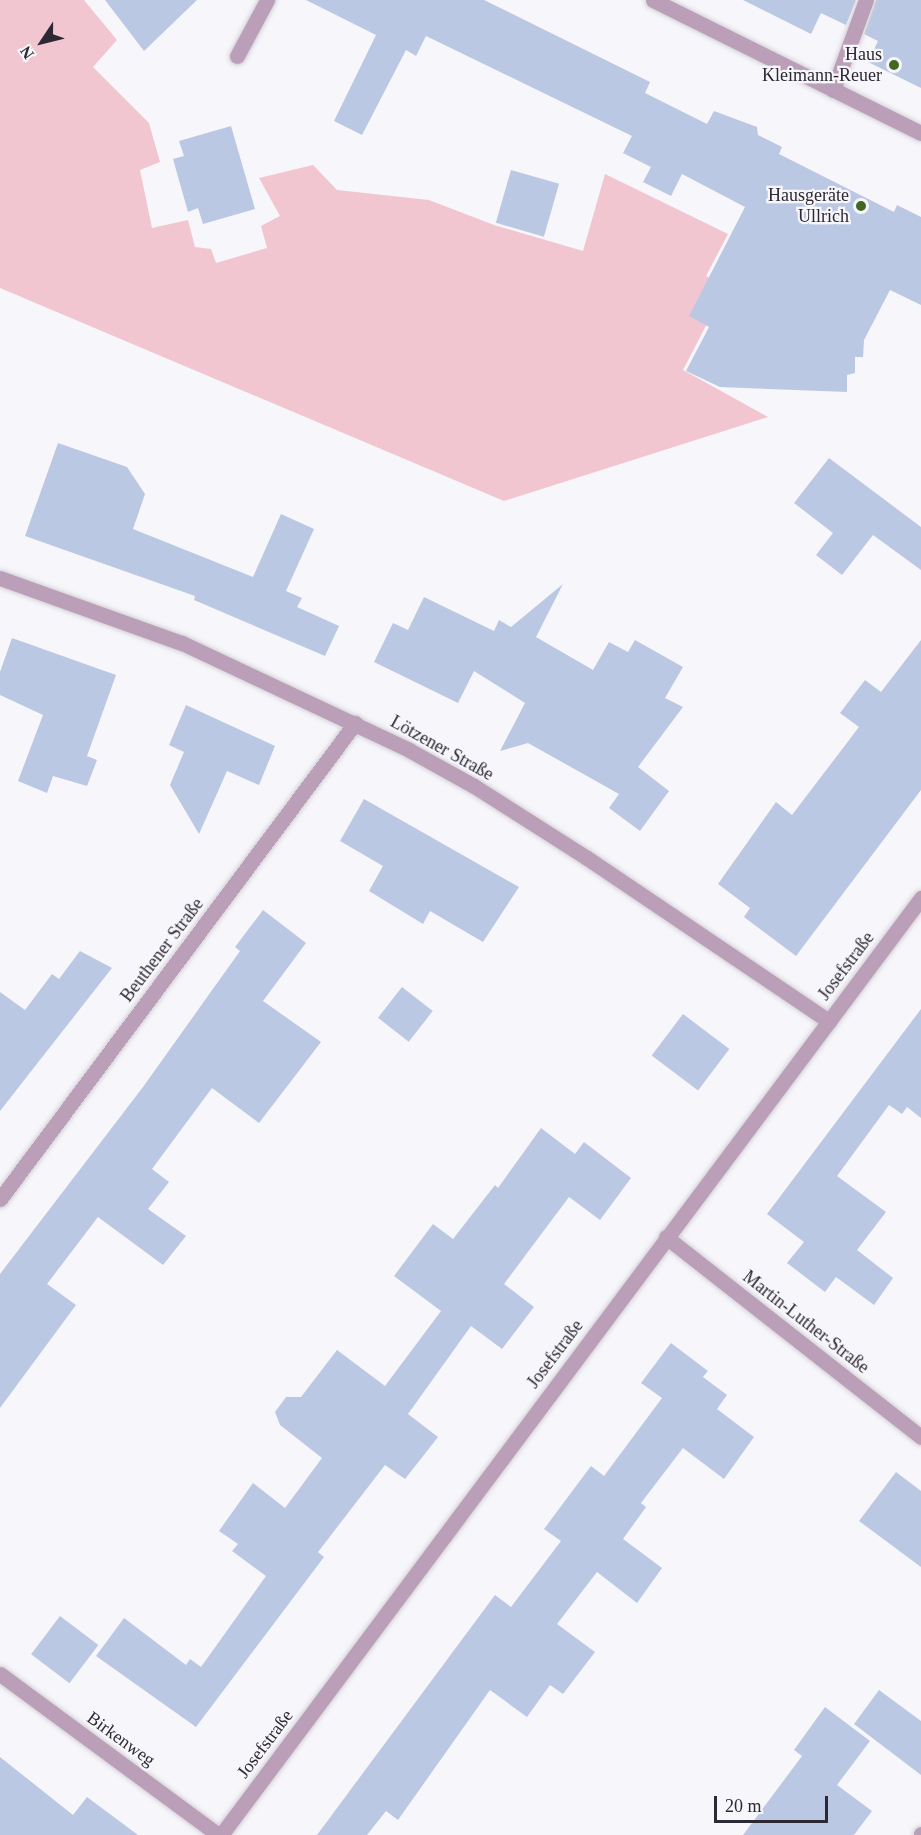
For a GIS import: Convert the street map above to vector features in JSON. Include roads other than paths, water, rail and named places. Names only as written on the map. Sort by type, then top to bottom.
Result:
[{"type":"street","points":[[237,56],[267,0]]},
{"type":"street","points":[[653,0],[921,133]]},
{"type":"street","points":[[833,90],[866,0]]},
{"type":"street","name":"Lötzener Straße","points":[[0,578],[182,643],[355,723],[484,792],[830,1021]]},
{"type":"street","name":"Beuthener Straße","points":[[0,1199],[355,723]]},
{"type":"street","name":"Josefstraße","points":[[220,1835],[921,898]]},
{"type":"street","name":"Martin-Luther-Straße","points":[[666,1237],[921,1437]]},
{"type":"street","name":"Birkenweg","points":[[0,1674],[220,1835]]},
{"type":"place","name":"Haus Kleimann-Reuer","points":[[894,65]]},
{"type":"place","name":"Hausgeräte Ullrich","points":[[861,206]]}]
